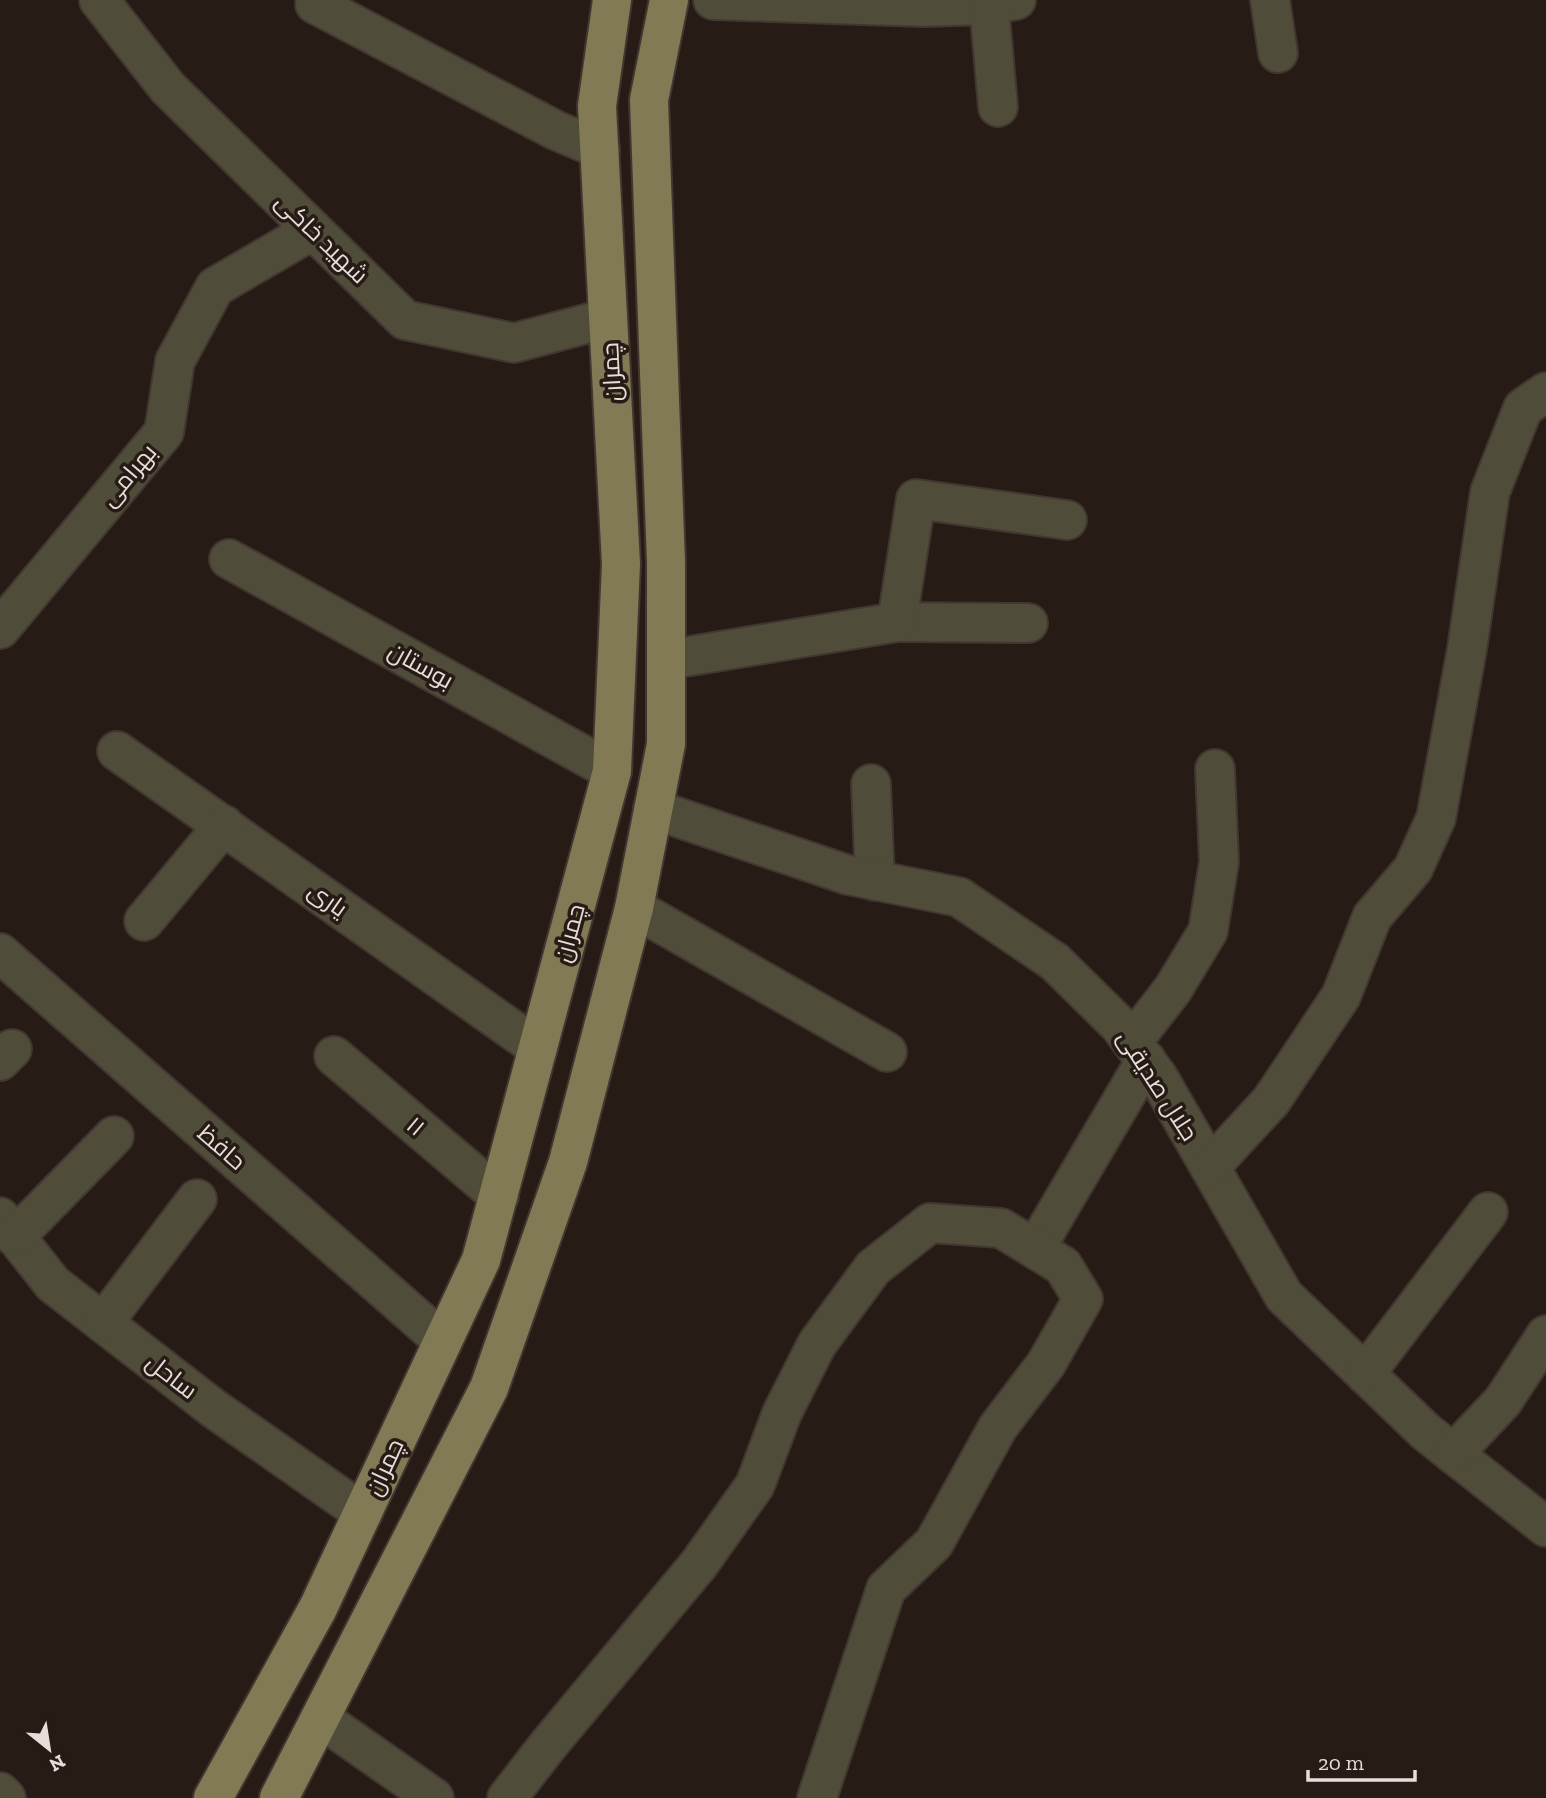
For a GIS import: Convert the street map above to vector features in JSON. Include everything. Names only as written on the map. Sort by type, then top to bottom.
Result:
[{"type":"main road","name":"چمران","points":[[213,1798],[318,1608],[481,1260],[612,771],[621,564],[597,106],[612,0]]},
{"type":"main road","name":"چمران","points":[[279,1798],[489,1388],[568,1162],[634,908],[666,744],[666,550],[649,100],[669,0]]},
{"type":"street","name":"شهید خاکی","points":[[99,0],[169,88],[405,320],[514,343],[608,318]]},
{"type":"street","points":[[713,0],[924,7],[1002,3],[998,107]]},
{"type":"street","points":[[1270,0],[1278,53]]},
{"type":"street","points":[[316,4],[555,130],[600,149]]},
{"type":"street","name":"بهرامی","points":[[0,629],[164,432],[175,361],[215,286],[313,230]]},
{"type":"street","points":[[1210,1167],[1271,1101],[1341,996],[1372,917],[1412,869],[1436,818],[1490,492],[1523,408],[1546,392]]},
{"type":"street","points":[[897,622],[916,499],[1068,520]]},
{"type":"street","name":"بوستان","points":[[229,559],[612,771]]},
{"type":"street","points":[[666,660],[897,622],[1028,623]]},
{"type":"street","name":"یاری","points":[[117,751],[538,1048]]},
{"type":"street","points":[[1035,1249],[1139,1051],[1208,931],[1219,862],[1215,769]]},
{"type":"street","points":[[871,784],[874,881]]},
{"type":"street","name":"جلال صدیقی","points":[[653,809],[848,875],[959,897],[1055,962],[1119,1025],[1158,1077],[1284,1296],[1426,1432],[1546,1527]]},
{"type":"street","points":[[144,921],[224,825]]},
{"type":"street","points":[[634,908],[887,1052]]},
{"type":"street","name":"حافظ","points":[[0,953],[443,1341]]},
{"type":"street","name":"۱۱","points":[[334,1056],[499,1196]]},
{"type":"street","points":[[8,1227],[114,1136]]},
{"type":"street","points":[[103,1323],[197,1199]]},
{"type":"street","points":[[1365,1374],[1488,1212]]},
{"type":"street","points":[[507,1798],[566,1722],[699,1564],[755,1485],[782,1413],[817,1344],[873,1268],[930,1223],[1001,1228],[1063,1266],[1083,1299],[1046,1364],[998,1427],[934,1542],[886,1589],[817,1798]]},
{"type":"street","name":"ساحل","points":[[8,1227],[53,1284],[213,1408],[363,1513]]},
{"type":"street","points":[[1453,1454],[1503,1401],[1546,1335]]},
{"type":"street","points":[[320,1718],[434,1798]]},
{"type":"street","points":[[0,1792],[6,1798]]}]
